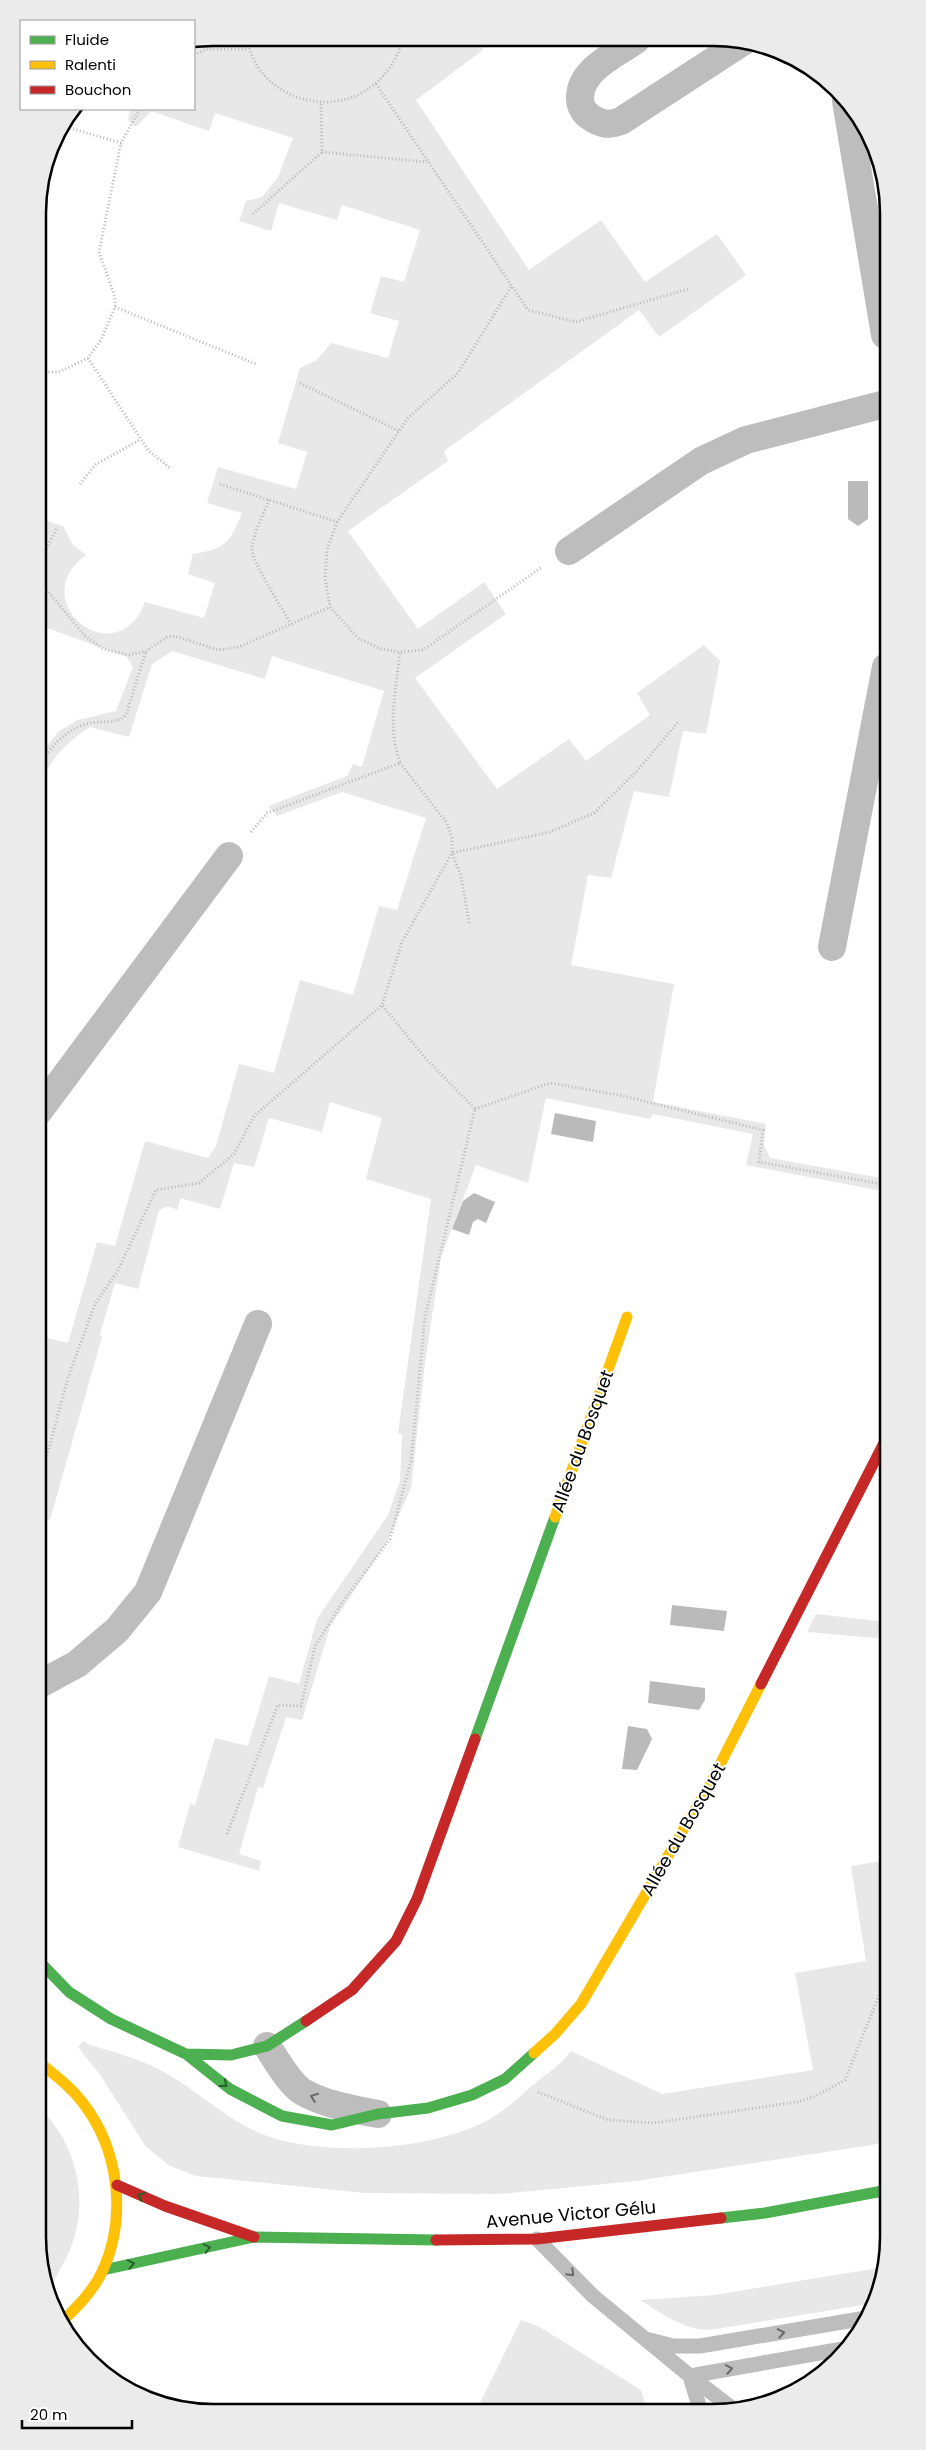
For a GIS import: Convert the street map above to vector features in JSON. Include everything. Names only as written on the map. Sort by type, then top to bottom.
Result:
[{"type":"street","points":[[627,46],[590,72],[583,81],[580,90],[580,103],[586,114],[598,122],[610,125],[621,122],[734,48]]},
{"type":"street","points":[[849,117],[880,305]]},
{"type":"street","points":[[569,551],[701,461],[746,440],[880,405]]},
{"type":"street","points":[[832,947],[880,699]]},
{"type":"street","points":[[47,1101],[229,856]]},
{"type":"street","name":"Allée du Bosquet","points":[[186,2054],[231,2056],[267,2046],[352,1990],[396,1942],[417,1899],[627,1317]]},
{"type":"street","points":[[46,1681],[77,1664],[118,1630],[148,1592],[258,1324]]},
{"type":"street","name":"Allée du Bosquet","points":[[46,1968],[69,1992],[111,2019],[186,2054],[230,2089],[282,2116],[332,2125],[378,2114],[428,2108],[472,2095],[505,2079],[555,2034],[581,2004],[709,1786],[879,1451]]},
{"type":"street","name":"Allée du Bosquet","points":[[267,2046],[278,2064],[301,2091],[337,2105],[378,2114]]},
{"type":"street","points":[[46,2067],[58,2074],[92,2114],[112,2161],[117,2185],[115,2235],[103,2270],[81,2304],[67,2317]]},
{"type":"street","name":"Avenue Victor Gélu","points":[[117,2185],[165,2206],[254,2237]]},
{"type":"street","name":"Avenue Victor Gélu","points":[[103,2270],[254,2237],[397,2241],[537,2239],[765,2213],[879,2192]]},
{"type":"lane","points":[[537,2239],[593,2296],[725,2403]]},
{"type":"lane","points":[[646,2340],[673,2346],[700,2346],[857,2319]]},
{"type":"lane","points":[[690,2376],[754,2368],[833,2352]]},
{"type":"lane","points":[[690,2376],[698,2404]]},
{"type":"path","points":[[195,55],[206,50],[248,48],[259,70],[276,87],[297,98],[320,103],[341,101],[360,95],[376,84],[392,66],[399,47]]},
{"type":"path","points":[[376,84],[528,310],[576,322],[688,289]]},
{"type":"path","points":[[320,103],[322,152]]},
{"type":"path","points":[[47,372],[59,372],[88,358],[101,340],[115,307],[115,297],[99,252],[121,143],[139,110]]},
{"type":"path","points":[[70,128],[121,143]]},
{"type":"path","points":[[253,214],[322,152],[428,162]]},
{"type":"path","points":[[511,287],[458,373],[408,418],[337,522],[327,550],[325,578],[330,607],[358,638],[381,649],[400,652],[423,650],[531,573],[569,551]]},
{"type":"path","points":[[115,307],[256,364]]},
{"type":"path","points":[[88,358],[148,450],[170,468]]},
{"type":"path","points":[[300,383],[399,431]]},
{"type":"path","points":[[80,484],[95,465],[140,439]]},
{"type":"path","points":[[220,484],[337,522]]},
{"type":"path","points":[[269,500],[256,533],[252,550],[256,562],[291,624]]},
{"type":"path","points":[[47,547],[57,528]]},
{"type":"path","points":[[47,590],[84,634],[103,649],[129,655],[146,651],[166,637],[175,636],[218,650],[239,646],[330,607]]},
{"type":"path","points":[[47,754],[60,738],[86,724],[121,720],[126,714],[146,651]]},
{"type":"path","points":[[400,652],[393,731],[394,747],[400,763],[447,823],[452,838],[452,853],[461,876],[469,923]]},
{"type":"path","points":[[46,1458],[68,1378],[95,1304],[116,1272],[156,1190],[199,1182],[234,1154],[254,1116],[382,1005],[402,942],[452,853],[550,832],[594,813],[637,771],[679,721]]},
{"type":"path","points":[[229,856],[267,813],[400,763]]},
{"type":"path","points":[[382,1005],[426,1059],[475,1109]]},
{"type":"path","points":[[475,1109],[550,1083],[609,1094],[763,1130],[759,1162],[880,1183]]},
{"type":"path","points":[[227,1834],[278,1705],[301,1706],[315,1646],[344,1600],[390,1539],[411,1461],[424,1317],[475,1109]]},
{"type":"path","points":[[505,2079],[608,2120],[654,2123],[798,2102],[816,2096],[845,2080],[879,1995]]},
{"type":"shaded area","points":[[481,46],[483,50],[416,100],[529,270],[601,220],[645,282],[717,234],[746,275],[659,337],[639,310],[444,451],[448,461],[348,531],[418,629],[484,582],[506,614],[415,678],[497,789],[569,739],[586,761],[650,715],[637,693],[704,645],[720,661],[706,734],[683,731],[669,797],[634,791],[611,878],[588,875],[571,965],[674,984],[653,1102],[766,1124],[764,1145],[770,1158],[880,1178],[880,1191],[746,1165],[753,1134],[653,1114],[650,1119],[546,1098],[528,1183],[476,1165],[441,1257],[425,1363],[411,1488],[387,1542],[330,1627],[302,1720],[286,1717],[263,1788],[258,1787],[239,1854],[261,1861],[259,1871],[178,1847],[190,1804],[195,1805],[215,1738],[248,1746],[269,1676],[299,1684],[317,1619],[388,1515],[400,1481],[402,1435],[398,1433],[431,1199],[366,1179],[382,1118],[330,1102],[322,1132],[269,1118],[254,1167],[234,1163],[220,1209],[180,1198],[178,1210],[168,1206],[159,1210],[138,1289],[115,1283],[100,1334],[102,1337],[50,1520],[46,1519],[46,1338],[68,1343],[97,1242],[115,1246],[145,1141],[208,1158],[216,1146],[239,1064],[274,1073],[300,980],[353,995],[379,906],[397,910],[426,818],[342,792],[277,816],[268,806],[347,776],[353,764],[362,767],[384,691],[272,656],[265,679],[172,651],[152,664],[129,737],[90,727],[60,752],[47,771],[47,746],[59,731],[78,720],[116,711],[133,667],[127,657],[47,628],[47,521],[63,526],[73,545],[86,555],[70,571],[65,588],[67,605],[76,619],[89,629],[105,633],[121,631],[136,619],[145,602],[204,618],[215,583],[188,574],[193,554],[212,550],[225,543],[234,531],[242,513],[207,503],[218,467],[296,489],[307,452],[278,443],[300,368],[317,360],[331,343],[388,358],[399,321],[370,313],[381,276],[404,282],[420,230],[342,205],[337,220],[279,203],[271,231],[239,221],[246,201],[262,197],[278,177],[293,138],[215,113],[209,131],[151,111],[136,127],[128,120],[131,110],[195,110],[195,48]]},
{"type":"shaded area","points":[[848,481],[868,481],[868,519],[858,526],[848,519]]},
{"type":"shaded area","points":[[555,1113],[596,1121],[593,1142],[551,1134]]},
{"type":"shaded area","points":[[474,1193],[495,1202],[486,1223],[478,1219],[473,1222],[469,1235],[452,1229],[463,1201]]},
{"type":"shaded area","points":[[672,1605],[727,1611],[724,1631],[670,1625]]},
{"type":"shaded area","points":[[816,1614],[879,1621],[879,1638],[807,1632]]},
{"type":"shaded area","points":[[650,1681],[705,1688],[705,1700],[699,1710],[648,1703]]},
{"type":"shaded area","points":[[628,1726],[647,1729],[652,1739],[637,1770],[622,1769]]},
{"type":"shaded area","points":[[879,1861],[879,2143],[872,2145],[636,2181],[500,2194],[364,2193],[196,2176],[170,2166],[146,2147],[101,2076],[78,2047],[83,2041],[90,2045],[134,2058],[154,2067],[235,2120],[257,2132],[282,2141],[311,2146],[342,2148],[375,2148],[407,2144],[466,2130],[502,2111],[560,2063],[571,2051],[662,2094],[813,2070],[795,1973],[866,1961],[851,1866]]},
{"type":"shaded area","points":[[46,2115],[55,2125],[66,2144],[74,2163],[78,2184],[77,2226],[71,2246],[53,2283],[49,2270],[46,2237]]},
{"type":"shaded area","points":[[877,2268],[865,2305],[710,2330],[682,2324],[640,2300],[714,2295]]},
{"type":"shaded area","points":[[521,2320],[538,2326],[641,2390],[645,2404],[479,2404]]},
{"type":"traffic: fast","points":[[475,1739],[555,1517]]},
{"type":"traffic: fast","points":[[46,1968],[69,1992],[111,2019],[186,2054],[231,2055],[267,2046],[306,2021]]},
{"type":"traffic: fast","points":[[186,2054],[230,2089],[282,2116],[332,2125],[378,2114],[428,2108],[472,2095],[505,2079],[534,2053]]},
{"type":"traffic: fast","points":[[721,2218],[765,2213],[879,2192]]},
{"type":"traffic: fast","points":[[103,2270],[254,2237],[436,2240]]},
{"type":"traffic: slow","points":[[555,1517],[627,1317]]},
{"type":"traffic: slow","points":[[534,2053],[555,2034],[581,2004],[709,1786],[761,1684]]},
{"type":"traffic: slow","points":[[46,2068],[73,2092],[95,2121],[105,2141],[111,2162],[117,2206],[111,2249],[103,2270],[95,2285],[67,2317]]},
{"type":"traffic: jam","points":[[761,1684],[879,1452]]},
{"type":"traffic: jam","points":[[306,2021],[352,1990],[396,1941],[417,1899],[475,1739]]},
{"type":"traffic: jam","points":[[117,2185],[165,2206],[254,2237]]},
{"type":"traffic: jam","points":[[436,2240],[537,2239],[721,2218]]}]
